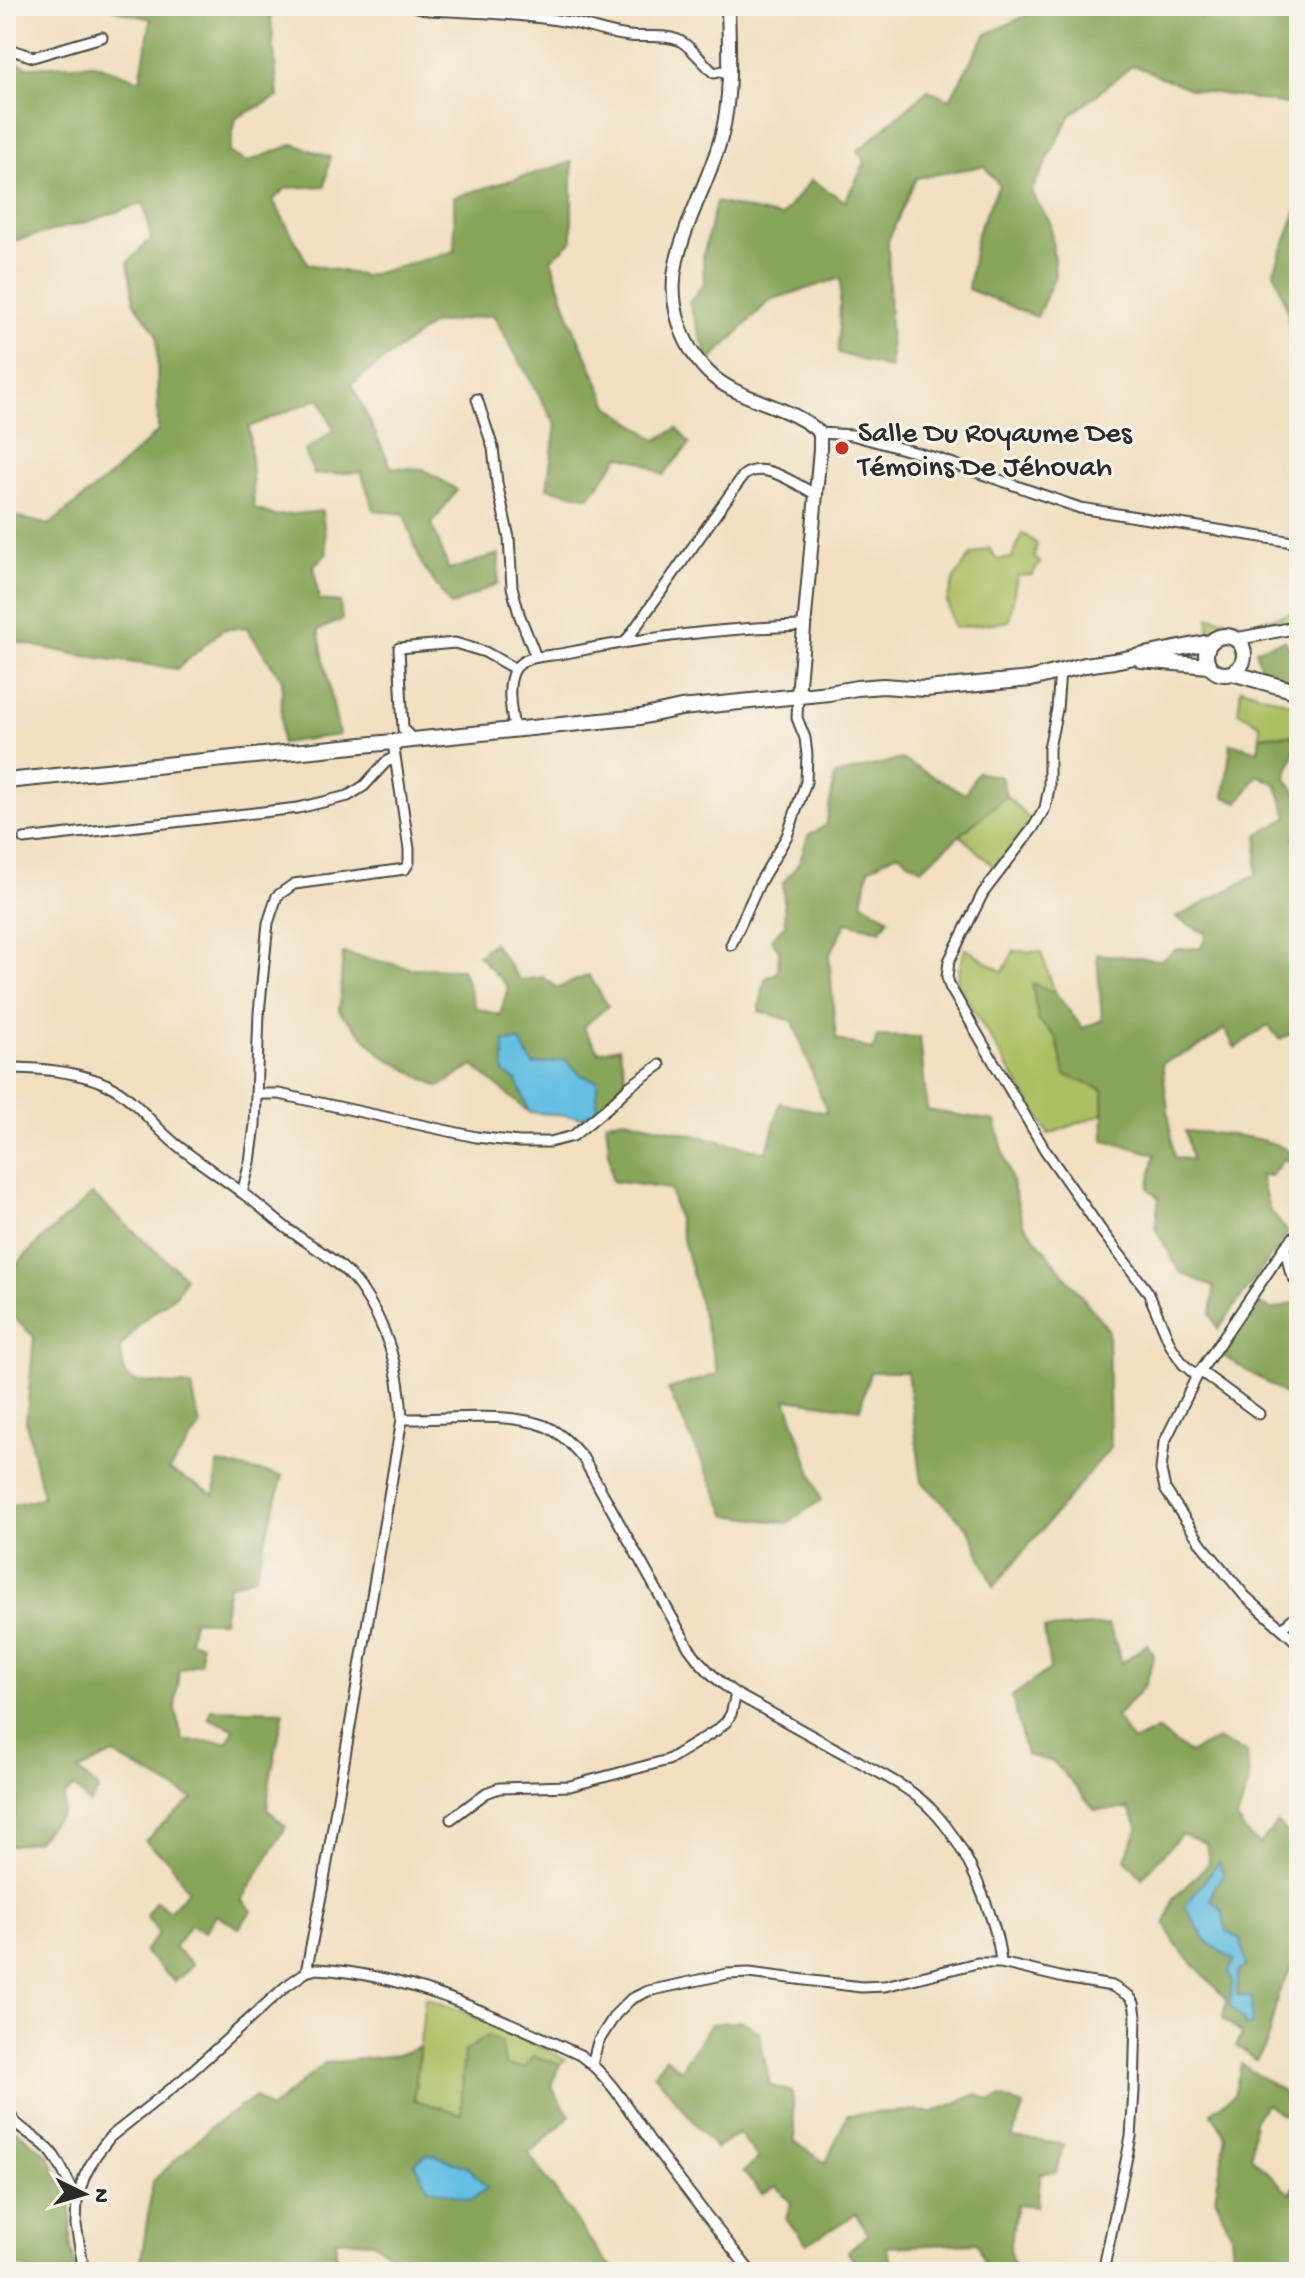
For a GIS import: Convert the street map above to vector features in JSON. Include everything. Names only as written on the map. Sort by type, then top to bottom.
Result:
[{"type":"main road","points":[[728,6],[728,70],[723,129],[715,160],[676,263],[675,302],[687,346],[711,376],[810,424],[820,433],[798,695]]},
{"type":"main road","points":[[6,781],[394,750],[414,741],[640,717],[681,708],[883,686],[925,689],[1031,679],[1228,637],[1236,639],[1245,654],[1239,669],[1223,675],[1215,672],[1205,658],[1210,642]]},
{"type":"main road","points":[[1124,659],[1209,666]]},
{"type":"main road","points":[[1232,673],[1299,692]]},
{"type":"street","points":[[414,6],[428,10],[521,15],[572,22],[627,36],[678,40],[714,73],[728,70]]},
{"type":"street","points":[[6,48],[33,57],[102,37]]},
{"type":"street","points":[[477,399],[493,448],[509,538],[512,587],[536,657]]},
{"type":"street","points":[[820,433],[852,435],[936,458],[1080,508],[1299,543]]},
{"type":"street","points":[[626,641],[750,470],[772,472],[815,494]]},
{"type":"street","points":[[514,730],[510,697],[515,669],[522,662],[626,641],[803,626]]},
{"type":"street","points":[[1236,639],[1299,627]]},
{"type":"street","points":[[414,741],[403,729],[399,648],[455,643],[469,645],[515,669]]},
{"type":"street","points":[[1060,671],[1057,709],[1049,748],[1049,788],[1045,808],[983,893],[949,961],[947,977],[1045,1150],[1148,1292],[1171,1346],[1183,1364],[1259,1414]]},
{"type":"street","points":[[731,945],[760,882],[787,836],[806,782],[806,746],[797,718],[798,695]]},
{"type":"street","points":[[24,839],[298,808],[348,796],[364,786],[394,750]]},
{"type":"street","points":[[242,1193],[250,1162],[257,1094],[259,1013],[272,907],[277,896],[294,884],[405,869],[409,862],[409,849],[394,750]]},
{"type":"street","points":[[257,1094],[279,1094],[476,1137],[550,1142],[581,1130],[630,1086],[660,1065]]},
{"type":"street","points":[[6,1068],[81,1075],[110,1086],[131,1101],[173,1143],[339,1264],[362,1290],[390,1344],[401,1395],[402,1419],[306,1972]]},
{"type":"street","points":[[1299,1231],[1198,1374],[1164,1443],[1161,1470],[1165,1489],[1202,1545],[1245,1596],[1299,1644]]},
{"type":"street","points":[[1285,1247],[1290,1271],[1299,1287]]},
{"type":"street","points":[[402,1419],[516,1419],[558,1433],[583,1458],[703,1668],[736,1694],[903,1786],[929,1807],[953,1834],[973,1872],[994,1926],[1001,1963]]},
{"type":"street","points":[[1282,1628],[1299,1613]]},
{"type":"street","points":[[451,1819],[486,1793],[499,1788],[570,1786],[668,1760],[726,1722],[736,1694]]},
{"type":"street","points":[[592,2064],[598,2042],[615,2015],[631,1999],[648,1991],[727,1974],[749,1973],[861,1987],[885,1986],[977,1963],[1001,1963],[1112,1986],[1129,1996],[1134,2003],[1136,2016],[1131,2137],[1103,2272]]},
{"type":"street","points":[[84,2272],[76,2225],[77,2199],[96,2155],[110,2137],[182,2080],[285,1987],[306,1972],[316,1969],[397,1981],[428,1990],[482,2010],[580,2055],[615,2087],[651,2143],[751,2272]]},
{"type":"street","points":[[6,2107],[18,2126],[52,2152],[77,2199]]},
{"type":"green space","points":[[111,6],[270,6],[278,97],[236,118],[229,152],[247,162],[294,144],[330,157],[325,186],[286,188],[273,200],[308,264],[365,276],[455,251],[454,197],[572,162],[572,241],[551,259],[572,324],[609,406],[657,440],[677,428],[690,444],[663,475],[642,462],[620,456],[589,497],[547,488],[556,425],[493,315],[432,324],[352,384],[391,467],[423,469],[457,490],[432,524],[449,570],[499,554],[498,583],[451,606],[421,563],[404,514],[374,510],[361,472],[314,475],[305,451],[334,430],[320,398],[249,427],[254,508],[275,516],[322,511],[327,553],[314,566],[319,600],[340,602],[342,620],[318,630],[339,735],[281,743],[282,680],[246,627],[222,630],[177,669],[79,655],[6,640],[6,514],[49,525],[110,476],[158,431],[157,334],[134,302],[128,262],[151,239],[144,203],[6,243],[6,59],[28,67],[94,64],[140,80],[151,19],[118,11]]},
{"type":"green space","points":[[1052,6],[1195,6],[1200,19],[1218,10],[1218,6],[1299,6],[1299,106],[1190,89],[1133,65],[1070,116],[1031,192],[1051,224],[1055,276],[1037,317],[968,289],[977,233],[999,185],[984,166],[916,178],[888,241],[891,369],[838,353],[841,278],[770,300],[709,362],[689,303],[704,283],[703,256],[716,202],[781,217],[811,180],[845,201],[865,163],[858,151],[928,90],[950,99],[985,35]]},
{"type":"green space","points":[[1299,206],[1299,357],[1293,354],[1287,309],[1274,271]]},
{"type":"green space","points":[[1022,533],[1037,544],[1034,557],[1040,563],[1032,575],[1017,576],[1009,621],[954,628],[947,601],[955,577],[971,555],[989,548],[997,560],[1012,558]]},
{"type":"green space","points":[[1299,612],[1299,623],[1209,643],[1209,617],[1247,623]]},
{"type":"green space","points":[[1285,640],[1299,667],[1299,690],[1269,677],[1258,659],[1256,649]]},
{"type":"green space","points":[[1241,688],[1299,706],[1299,735],[1260,736],[1260,724],[1238,712]]},
{"type":"green space","points":[[1299,735],[1286,779],[1299,795],[1299,834],[1294,838],[1299,848],[1299,1036],[1296,1032],[1279,1039],[1268,1025],[1235,1048],[1225,1029],[1197,1048],[1162,1063],[1174,1157],[1192,1160],[1185,1131],[1214,1133],[1270,1142],[1295,1157],[1299,1169],[1297,1171],[1285,1158],[1271,1176],[1260,1175],[1269,1209],[1288,1233],[1218,1329],[1211,1315],[1214,1287],[1180,1272],[1155,1228],[1159,1198],[1148,1188],[1155,1154],[1104,1140],[1103,1090],[1065,1075],[1056,1037],[1038,1020],[1032,983],[1055,993],[1083,1028],[1102,1020],[1097,954],[1161,960],[1177,949],[1201,948],[1207,934],[1176,918],[1256,875],[1258,835],[1288,817],[1276,784],[1258,775],[1239,802],[1224,797],[1231,743],[1258,751],[1260,736]]},
{"type":"green space","points":[[901,759],[965,794],[977,772],[1001,777],[1006,796],[921,869],[897,853],[869,869],[862,902],[889,918],[881,930],[847,922],[829,956],[836,1039],[873,1050],[877,1036],[920,1037],[927,1110],[995,1121],[1023,1223],[1108,1329],[1110,1448],[994,1587],[969,1529],[922,1482],[907,1372],[870,1372],[860,1409],[786,1399],[821,1500],[787,1523],[727,1515],[668,1389],[718,1374],[670,1189],[612,1181],[606,1122],[625,1119],[767,1152],[780,1103],[827,1113],[793,1021],[759,1011],[765,979],[778,972],[779,950],[771,939],[785,925],[783,883],[799,863],[808,836],[826,825],[835,775]]},
{"type":"green space","points":[[1006,796],[1032,821],[994,867],[960,835]]},
{"type":"green space","points":[[493,943],[520,980],[543,977],[558,988],[589,975],[608,1006],[583,1027],[599,1052],[619,1047],[626,1080],[597,1110],[597,1081],[581,1075],[566,1060],[533,1065],[517,1081],[529,1112],[473,1066],[439,1087],[383,1056],[339,1011],[343,953],[410,968],[462,969],[476,1008],[500,1015],[508,987],[478,955]]},
{"type":"green space","points":[[965,948],[1003,972],[1014,951],[1041,952],[1055,993],[1033,984],[1038,1020],[1056,1037],[1065,1074],[1103,1090],[1103,1114],[1049,1134],[956,982]]},
{"type":"green space","points":[[92,1194],[185,1277],[177,1294],[143,1320],[120,1348],[125,1376],[137,1382],[192,1386],[200,1427],[169,1470],[215,1495],[217,1463],[283,1476],[255,1577],[229,1585],[223,1621],[193,1621],[189,1641],[201,1644],[201,1662],[179,1670],[175,1709],[183,1741],[228,1742],[234,1729],[208,1718],[211,1709],[284,1711],[267,1809],[286,1827],[242,1900],[252,1910],[239,1928],[216,1915],[205,1932],[190,1925],[174,1948],[193,1964],[175,1982],[144,1952],[159,1933],[146,1916],[156,1901],[169,1911],[188,1891],[170,1862],[145,1841],[193,1799],[113,1754],[78,1771],[99,1789],[90,1804],[74,1787],[64,1797],[63,1812],[36,1841],[8,1846],[17,1798],[6,1776],[8,1506],[43,1497],[26,1422],[34,1337],[6,1310],[6,1275]]},
{"type":"green space","points":[[1299,1301],[1299,1407],[1280,1391],[1220,1354],[1256,1302],[1272,1310]]},
{"type":"green space","points":[[1109,1625],[1122,1663],[1147,1644],[1154,1655],[1146,1684],[1116,1717],[1133,1742],[1157,1730],[1190,1754],[1218,1740],[1247,1753],[1249,1783],[1237,1819],[1246,1833],[1260,1845],[1277,1823],[1299,1847],[1299,1953],[1278,1994],[1267,2044],[1256,2060],[1236,2046],[1242,2034],[1223,2018],[1226,1999],[1176,1945],[1165,1924],[1173,1899],[1209,1863],[1206,1843],[1181,1834],[1142,1878],[1125,1859],[1138,1827],[1129,1809],[1095,1810],[1054,1762],[1026,1755],[1012,1696],[1050,1669],[1044,1629]]},
{"type":"green space","points":[[425,1998],[460,2010],[566,2059],[560,2064],[534,2056],[524,2069],[464,2052],[462,2115],[414,2100]]},
{"type":"green space","points":[[743,2021],[759,2032],[770,2085],[792,2092],[795,2142],[826,2163],[847,2115],[933,2112],[977,2094],[991,2101],[1001,2097],[1024,2106],[1012,2138],[1064,2144],[1056,2172],[1041,2173],[1037,2206],[1017,2204],[1009,2249],[1015,2272],[988,2272],[977,2243],[886,2247],[896,2272],[864,2272],[847,2251],[868,2235],[856,2214],[807,2244],[786,2219],[791,2203],[777,2186],[762,2194],[743,2172],[758,2159],[739,2133],[716,2149],[654,2073],[666,2057],[680,2070],[711,2024]]},
{"type":"green space","points":[[488,2036],[502,2044],[505,2065],[524,2068],[533,2056],[560,2064],[551,2086],[570,2116],[529,2154],[607,2264],[625,2272],[484,2272],[480,2266],[463,2272],[413,2272],[373,2242],[336,2240],[336,2272],[151,2272],[141,2261],[153,2181],[211,2127],[255,2097],[270,2109],[325,2063],[398,2055],[419,2047],[414,2100],[461,2114],[464,2052]]},
{"type":"green space","points":[[1241,2064],[1281,2090],[1291,2107],[1282,2115],[1266,2104],[1254,2121],[1251,2156],[1290,2194],[1299,2178],[1299,2272],[1234,2272],[1231,2233],[1215,2197],[1226,2136],[1211,2112],[1234,2095]]},
{"type":"green space","points":[[6,2119],[47,2154],[71,2201],[71,2248],[77,2272],[32,2272],[6,2260]]},
{"type":"water","points":[[520,1041],[533,1065],[566,1060],[581,1075],[597,1081],[597,1110],[583,1117],[529,1112],[517,1081],[504,1073],[504,1042]]},
{"type":"water","points":[[1218,1862],[1224,1875],[1214,1887],[1211,1900],[1222,1910],[1226,1931],[1241,1939],[1246,1967],[1238,1971],[1237,1995],[1252,1997],[1251,2026],[1246,2026],[1230,2006],[1232,1981],[1228,1971],[1234,1960],[1208,1943],[1185,1907]]},
{"type":"water","points":[[428,2153],[468,2167],[487,2188],[471,2200],[428,2188],[415,2163]]},
{"type":"place","name":"Salle Du Royaume Des Témoins De Jéhovah","points":[[842,448]]}]
